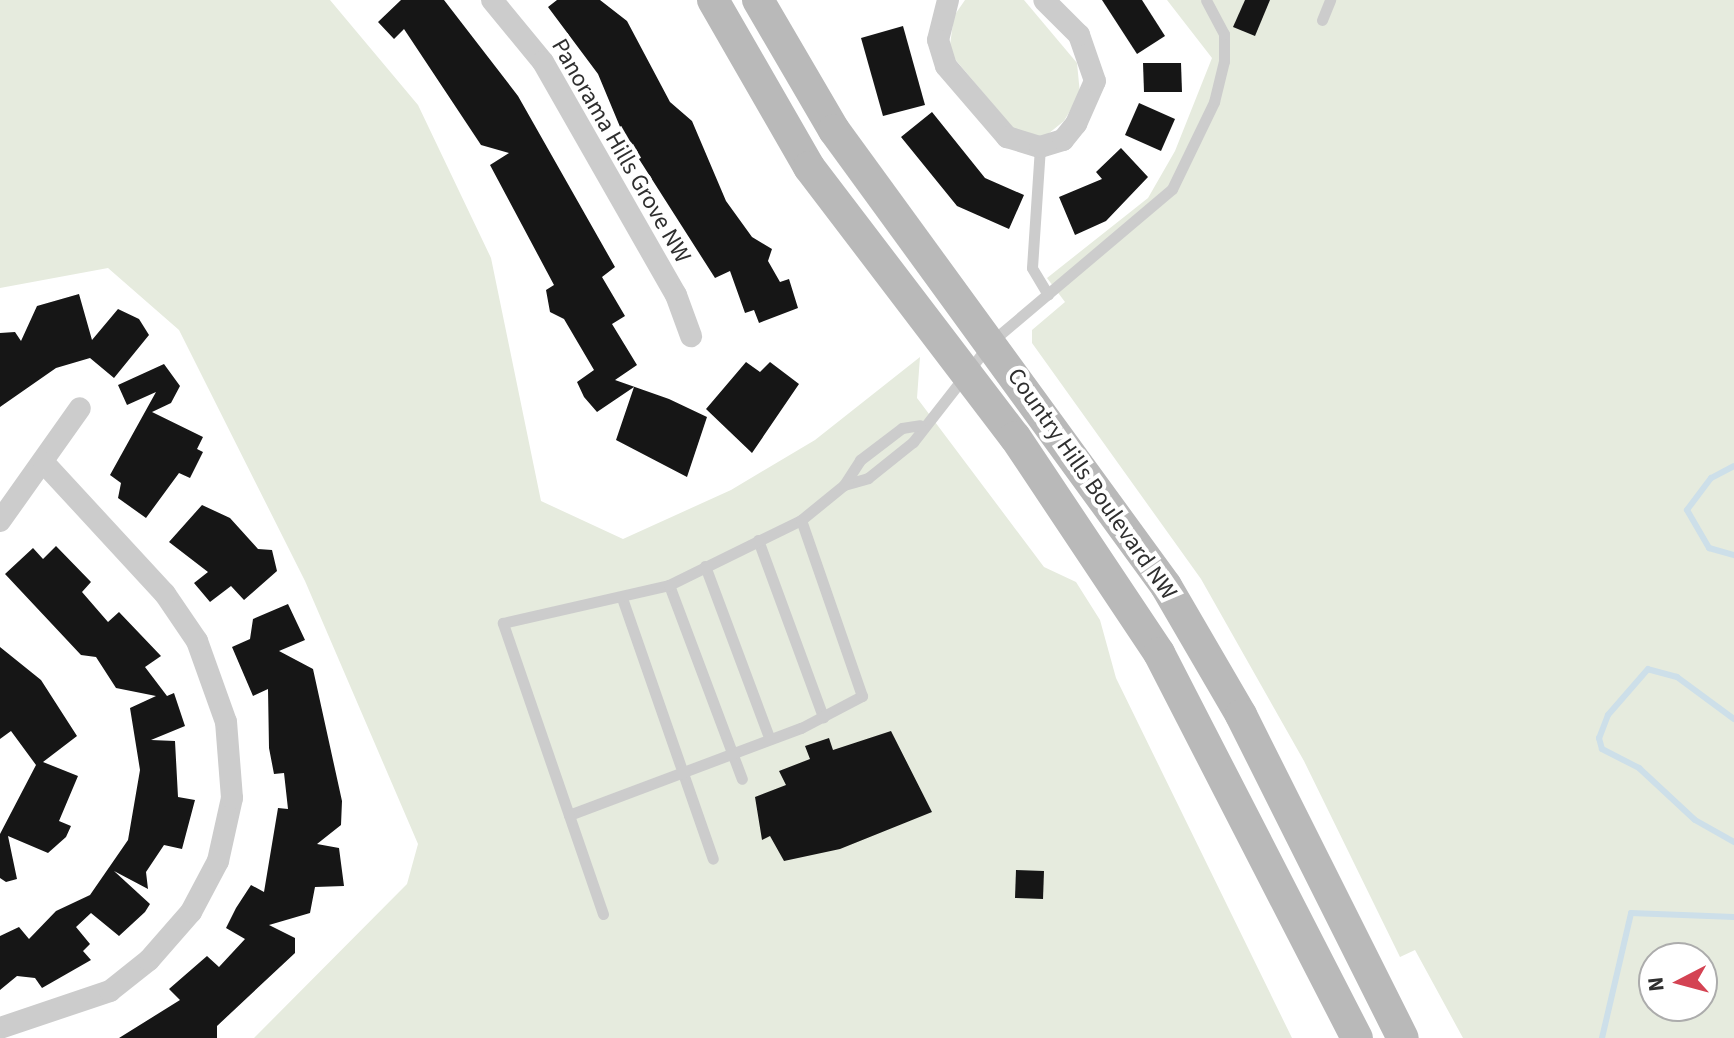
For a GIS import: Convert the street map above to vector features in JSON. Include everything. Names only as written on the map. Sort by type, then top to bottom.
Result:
[{"type":"main road","name":"Country Hills Boulevard NW","points":[[713,0],[809,167],[967,375],[1159,653],[1357,1038]]},
{"type":"main road","name":"Country Hills Boulevard NW","points":[[758,0],[834,130],[1166,586],[1241,715],[1403,1038]]},
{"type":"street","name":"Panorama Hills Grove NW","points":[[492,0],[543,62],[676,295],[691,336]]},
{"type":"street","points":[[948,0],[938,40],[946,66],[1007,137],[1040,147],[1063,140],[1076,124],[1095,81],[1079,35],[1044,0]]},
{"type":"street","points":[[0,521],[80,408]]},
{"type":"street","points":[[0,1028],[110,991],[149,960],[191,912],[218,861],[232,798],[226,722],[197,641],[165,594],[44,463]]},
{"type":"lane","points":[[603,914],[503,623],[669,585],[801,520],[844,485],[879,469],[913,442],[920,425],[967,375],[991,342],[1172,189],[1214,102],[1224,61],[1216,13],[1206,0]]},
{"type":"lane","points":[[1216,13],[1221,0]]},
{"type":"lane","points":[[1322,20],[1330,0]]},
{"type":"lane","points":[[1040,147],[1032,268],[1048,295]]},
{"type":"lane","points":[[844,485],[860,460],[902,428],[920,425]]},
{"type":"lane","points":[[569,815],[731,749],[823,717],[862,696],[801,520]]},
{"type":"lane","points":[[758,540],[823,717]]},
{"type":"lane","points":[[705,566],[769,737]]},
{"type":"lane","points":[[669,585],[742,779]]},
{"type":"lane","points":[[622,598],[713,859]]},
{"type":"shaded area","points":[[0,0],[330,0],[418,105],[491,258],[541,501],[623,539],[731,490],[815,440],[920,357],[917,398],[1044,567],[1076,582],[1100,620],[1116,678],[1292,1038],[254,1038],[407,884],[418,844],[305,581],[179,330],[108,268],[0,288]]},
{"type":"shaded area","points":[[965,0],[1024,0],[1077,63],[1080,94],[1064,121],[1043,138],[1017,133],[949,52],[954,16]]},
{"type":"shaded area","points":[[1167,0],[1734,0],[1734,1038],[1463,1038],[1415,950],[1400,957],[1304,761],[1201,579],[1032,343],[1032,330],[1065,302],[1047,278],[1148,198],[1175,151],[1212,58]]},
{"type":"building","points":[[401,0],[444,0],[518,96],[615,267],[602,277],[625,316],[612,324],[637,365],[615,380],[669,399],[707,417],[687,477],[616,440],[634,387],[597,412],[584,397],[577,382],[594,370],[564,319],[550,312],[546,290],[554,285],[490,165],[509,153],[481,145],[404,29],[394,39],[378,22]]},
{"type":"building","points":[[557,0],[600,0],[627,21],[670,102],[692,121],[726,201],[752,237],[772,249],[768,261],[780,282],[789,279],[798,308],[759,323],[754,310],[745,313],[730,271],[715,278],[623,134],[598,74],[548,7]]},
{"type":"building","points":[[1102,0],[1142,0],[1165,36],[1137,54]]},
{"type":"building","points":[[1245,0],[1270,0],[1255,36],[1233,27]]},
{"type":"building","points":[[903,26],[925,105],[883,116],[861,38]]},
{"type":"building","points":[[1143,63],[1181,63],[1182,92],[1144,92]]},
{"type":"building","points":[[1139,103],[1175,119],[1161,151],[1125,135]]},
{"type":"building","points":[[932,112],[985,178],[1024,195],[1009,229],[957,206],[901,137]]},
{"type":"building","points":[[1121,148],[1148,177],[1106,221],[1075,235],[1059,197],[1102,179],[1096,172]]},
{"type":"building","points":[[79,294],[92,340],[118,309],[139,319],[149,335],[114,378],[90,358],[56,368],[0,407],[0,333],[15,332],[21,341],[37,306]]},
{"type":"building","points":[[746,362],[760,372],[770,362],[799,384],[752,453],[706,409]]},
{"type":"building","points":[[164,364],[180,386],[171,403],[152,412],[203,437],[197,449],[203,452],[190,478],[179,473],[146,518],[118,498],[121,483],[110,475],[156,392],[127,405],[118,385]]},
{"type":"building","points":[[202,505],[230,518],[258,549],[272,550],[277,571],[244,600],[231,586],[210,602],[194,583],[208,572],[169,542]]},
{"type":"building","points":[[56,546],[91,582],[82,592],[108,622],[119,612],[161,656],[145,667],[167,696],[174,693],[185,726],[151,740],[175,741],[178,797],[195,800],[182,849],[164,845],[146,872],[148,889],[114,871],[150,904],[145,912],[119,936],[91,913],[76,927],[90,944],[83,951],[91,960],[42,988],[35,978],[17,976],[0,990],[0,936],[19,927],[29,939],[56,911],[90,895],[128,840],[140,770],[130,708],[156,696],[116,688],[96,657],[81,655],[5,574],[33,548],[43,559]]},
{"type":"building","points":[[288,604],[305,640],[279,651],[313,669],[342,801],[341,825],[317,844],[339,848],[344,886],[315,887],[310,913],[269,925],[295,938],[295,953],[217,1026],[217,1038],[119,1038],[180,1000],[169,989],[207,956],[219,967],[245,939],[226,928],[236,908],[251,885],[264,892],[278,808],[288,809],[284,773],[274,774],[269,748],[268,689],[253,696],[232,647],[250,639],[253,619]]},
{"type":"building","points":[[0,647],[41,680],[77,736],[43,762],[78,776],[59,821],[71,826],[66,837],[48,853],[8,836],[17,879],[6,882],[0,878],[0,834],[36,765],[11,731],[0,739]]},
{"type":"building","points":[[891,731],[932,812],[840,849],[784,861],[770,836],[762,840],[755,797],[786,785],[779,771],[810,759],[805,746],[829,738],[833,750]]},
{"type":"building","points":[[1016,870],[1044,871],[1043,899],[1015,898]]},
{"type":"waterway","points":[[1734,466],[1711,478],[1687,510],[1709,548],[1734,555]]},
{"type":"waterway","points":[[1734,719],[1677,677],[1648,669],[1608,715],[1599,738],[1602,749],[1639,768],[1695,820],[1734,842]]},
{"type":"waterway","points":[[1602,1038],[1631,913],[1734,917]]}]
